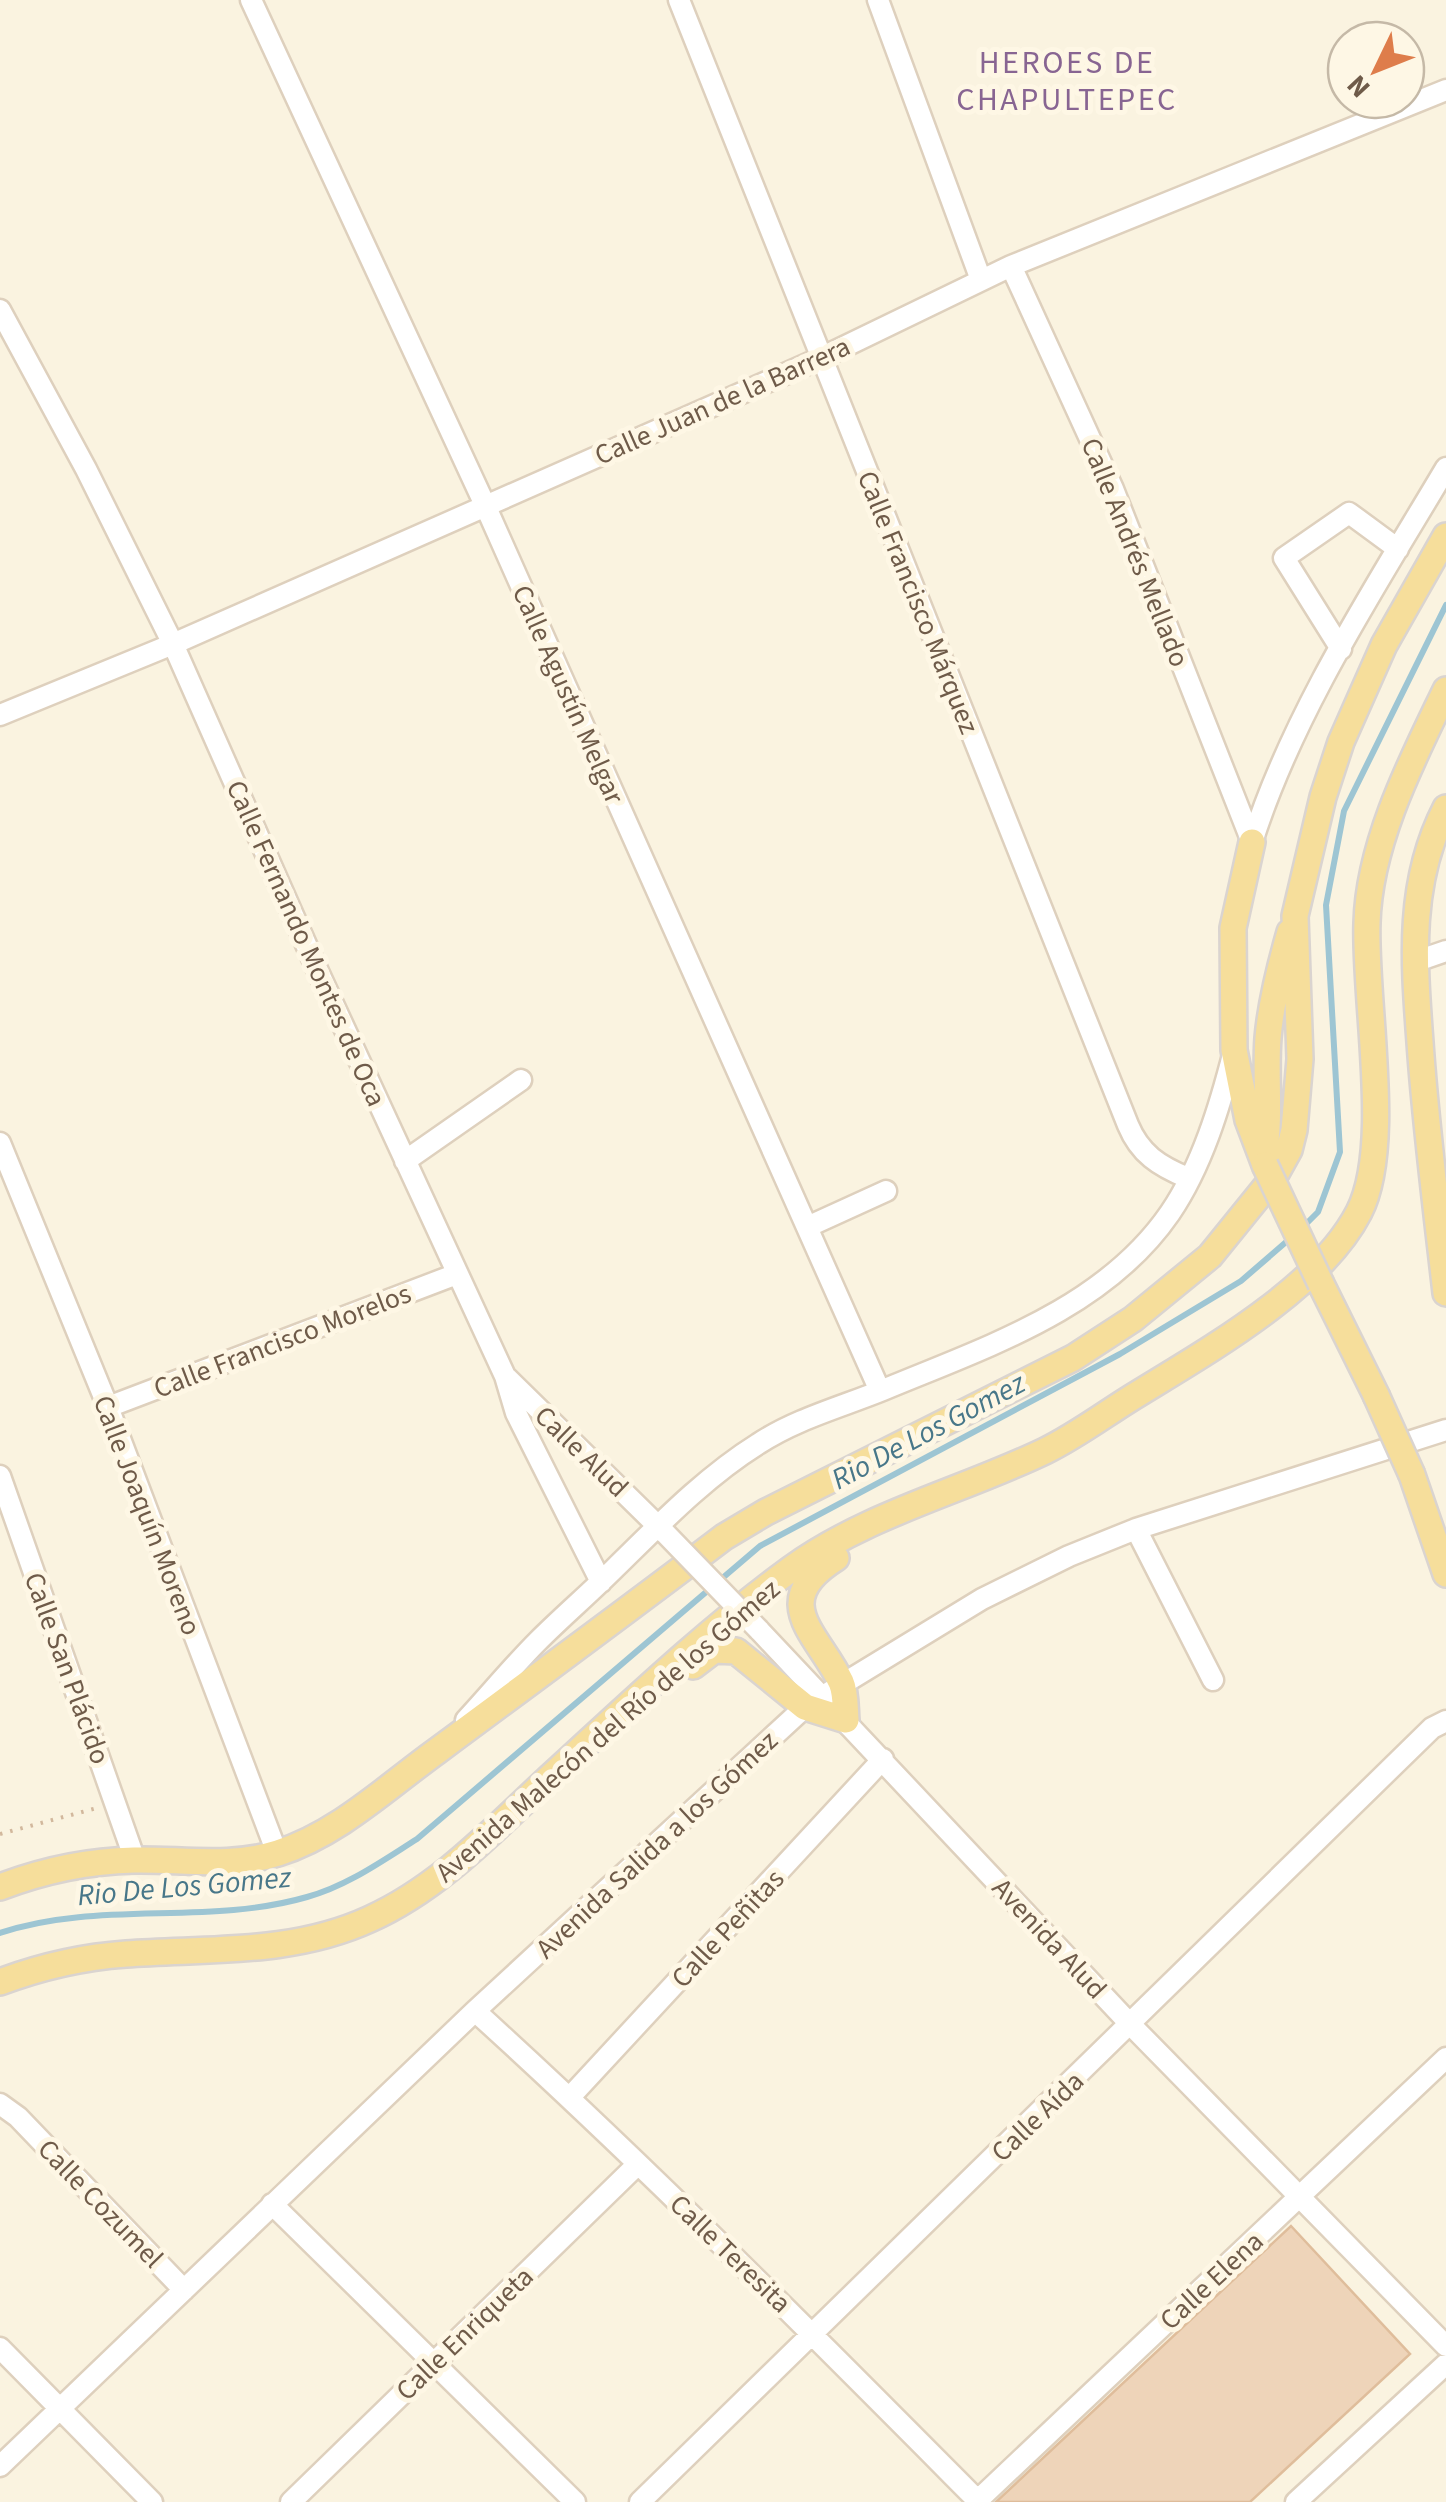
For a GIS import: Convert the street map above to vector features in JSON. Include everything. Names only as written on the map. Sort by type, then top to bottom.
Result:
[{"type":"main road","points":[[1264,1162],[1273,999],[1323,796],[1341,742],[1384,645],[1446,536]]},
{"type":"main road","name":"Avenida Malecón del Río de los Gómez","points":[[0,1982],[67,1962],[124,1954],[286,1944],[338,1932],[400,1904],[429,1885],[640,1695],[793,1568],[842,1539],[1047,1450],[1176,1370],[1303,1280],[1340,1244],[1360,1209],[1373,1164],[1375,1118],[1367,918],[1385,834],[1446,690]]},
{"type":"main road","points":[[1446,808],[1428,849],[1418,890],[1414,962],[1446,1293]]},
{"type":"main road","points":[[1252,842],[1233,928],[1234,1050],[1248,1120],[1264,1162],[1412,1475],[1446,1574]]},
{"type":"main road","points":[[0,1887],[69,1867],[135,1860],[238,1861],[277,1854],[311,1839],[356,1812],[724,1536],[1073,1358],[1133,1319],[1210,1256],[1274,1177],[1289,1150],[1300,1059],[1295,916]]},
{"type":"main road","points":[[846,1720],[823,1696],[804,1625],[804,1594],[815,1573],[835,1558],[976,1495],[1047,1450]]},
{"type":"main road","points":[[512,1813],[558,1790],[714,1650],[736,1651],[781,1690],[823,1696],[846,1720]]},
{"type":"street","name":"Calle Agustín Melgar","points":[[251,0],[484,505],[880,1392]]},
{"type":"street","name":"Calle Francisco Márquez","points":[[680,0],[1134,1140],[1156,1163],[1188,1178]]},
{"type":"street","points":[[878,0],[981,280]]},
{"type":"street","name":"Calle Juan de la Barrera","points":[[0,715],[173,644],[821,358],[1010,266],[1446,90]]},
{"type":"street","name":"Calle Andrés Mellado","points":[[1010,266],[1113,490],[1252,842]]},
{"type":"street","name":"Calle Fernando Montes de Oca","points":[[0,310],[86,469],[173,644],[505,1376],[516,1413],[601,1582]]},
{"type":"street","points":[[1252,842],[1270,787],[1341,649],[1446,468]]},
{"type":"street","points":[[1341,649],[1284,558],[1350,513],[1398,549]]},
{"type":"street","points":[[1414,962],[1446,950]]},
{"type":"street","points":[[441,1748],[537,1642],[762,1440],[791,1424],[880,1392],[1067,1308],[1138,1251],[1168,1216],[1188,1178],[1216,1114],[1234,1050]]},
{"type":"street","points":[[405,1161],[520,1080]]},
{"type":"street","name":"Calle Joaquín Moreno","points":[[0,1144],[7,1182],[108,1406],[277,1854]]},
{"type":"street","points":[[806,1227],[886,1191]]},
{"type":"street","name":"Calle Francisco Morelos","points":[[108,1406],[457,1274]]},
{"type":"street","name":"Calle Alud","points":[[505,1376],[662,1530]]},
{"type":"street","name":"Avenida Salida a los Gómez","points":[[0,2466],[476,2011],[823,1696],[998,1591],[1136,1529],[1446,1430]]},
{"type":"street","name":"Calle San Plácido","points":[[2,1486],[135,1860]]},
{"type":"street","points":[[1136,1529],[1212,1680]]},
{"type":"street","points":[[662,1530],[823,1696]]},
{"type":"street","name":"Avenida Alud","points":[[846,1720],[1131,2026],[1446,2346]]},
{"type":"street","name":"Calle Aída","points":[[640,2502],[1439,1724]]},
{"type":"street","name":"Calle Peñitas","points":[[570,2097],[884,1759]]},
{"type":"street","name":"Calle Teresita","points":[[476,2011],[812,2332],[978,2502]]},
{"type":"street","name":"Calle Elena","points":[[978,2502],[1446,2058]]},
{"type":"street","name":"Calle Cozumel","points":[[0,2104],[18,2116],[184,2290]]},
{"type":"street","name":"Calle Enriqueta","points":[[291,2502],[638,2164]]},
{"type":"street","points":[[272,2204],[575,2502]]},
{"type":"street","points":[[0,2348],[152,2502]]},
{"type":"street","points":[[1296,2502],[1446,2364]]},
{"type":"path","points":[[0,1834],[116,1803]]},
{"type":"building","points":[[1291,2226],[1410,2354],[1250,2502],[996,2502]]},
{"type":"waterway","name":"Rio De Los Gomez","points":[[1302,1228],[1318,1212],[1340,1152],[1326,905],[1344,811],[1446,605]]},
{"type":"waterway","name":"Rio De Los Gomez","points":[[0,1933],[76,1918],[269,1906],[307,1897],[350,1880],[417,1839],[760,1546],[1120,1354],[1241,1281],[1293,1236]]},
{"type":"district","name":"HEROES DE CHAPULTEPEC","points":[[1067,80]]}]
